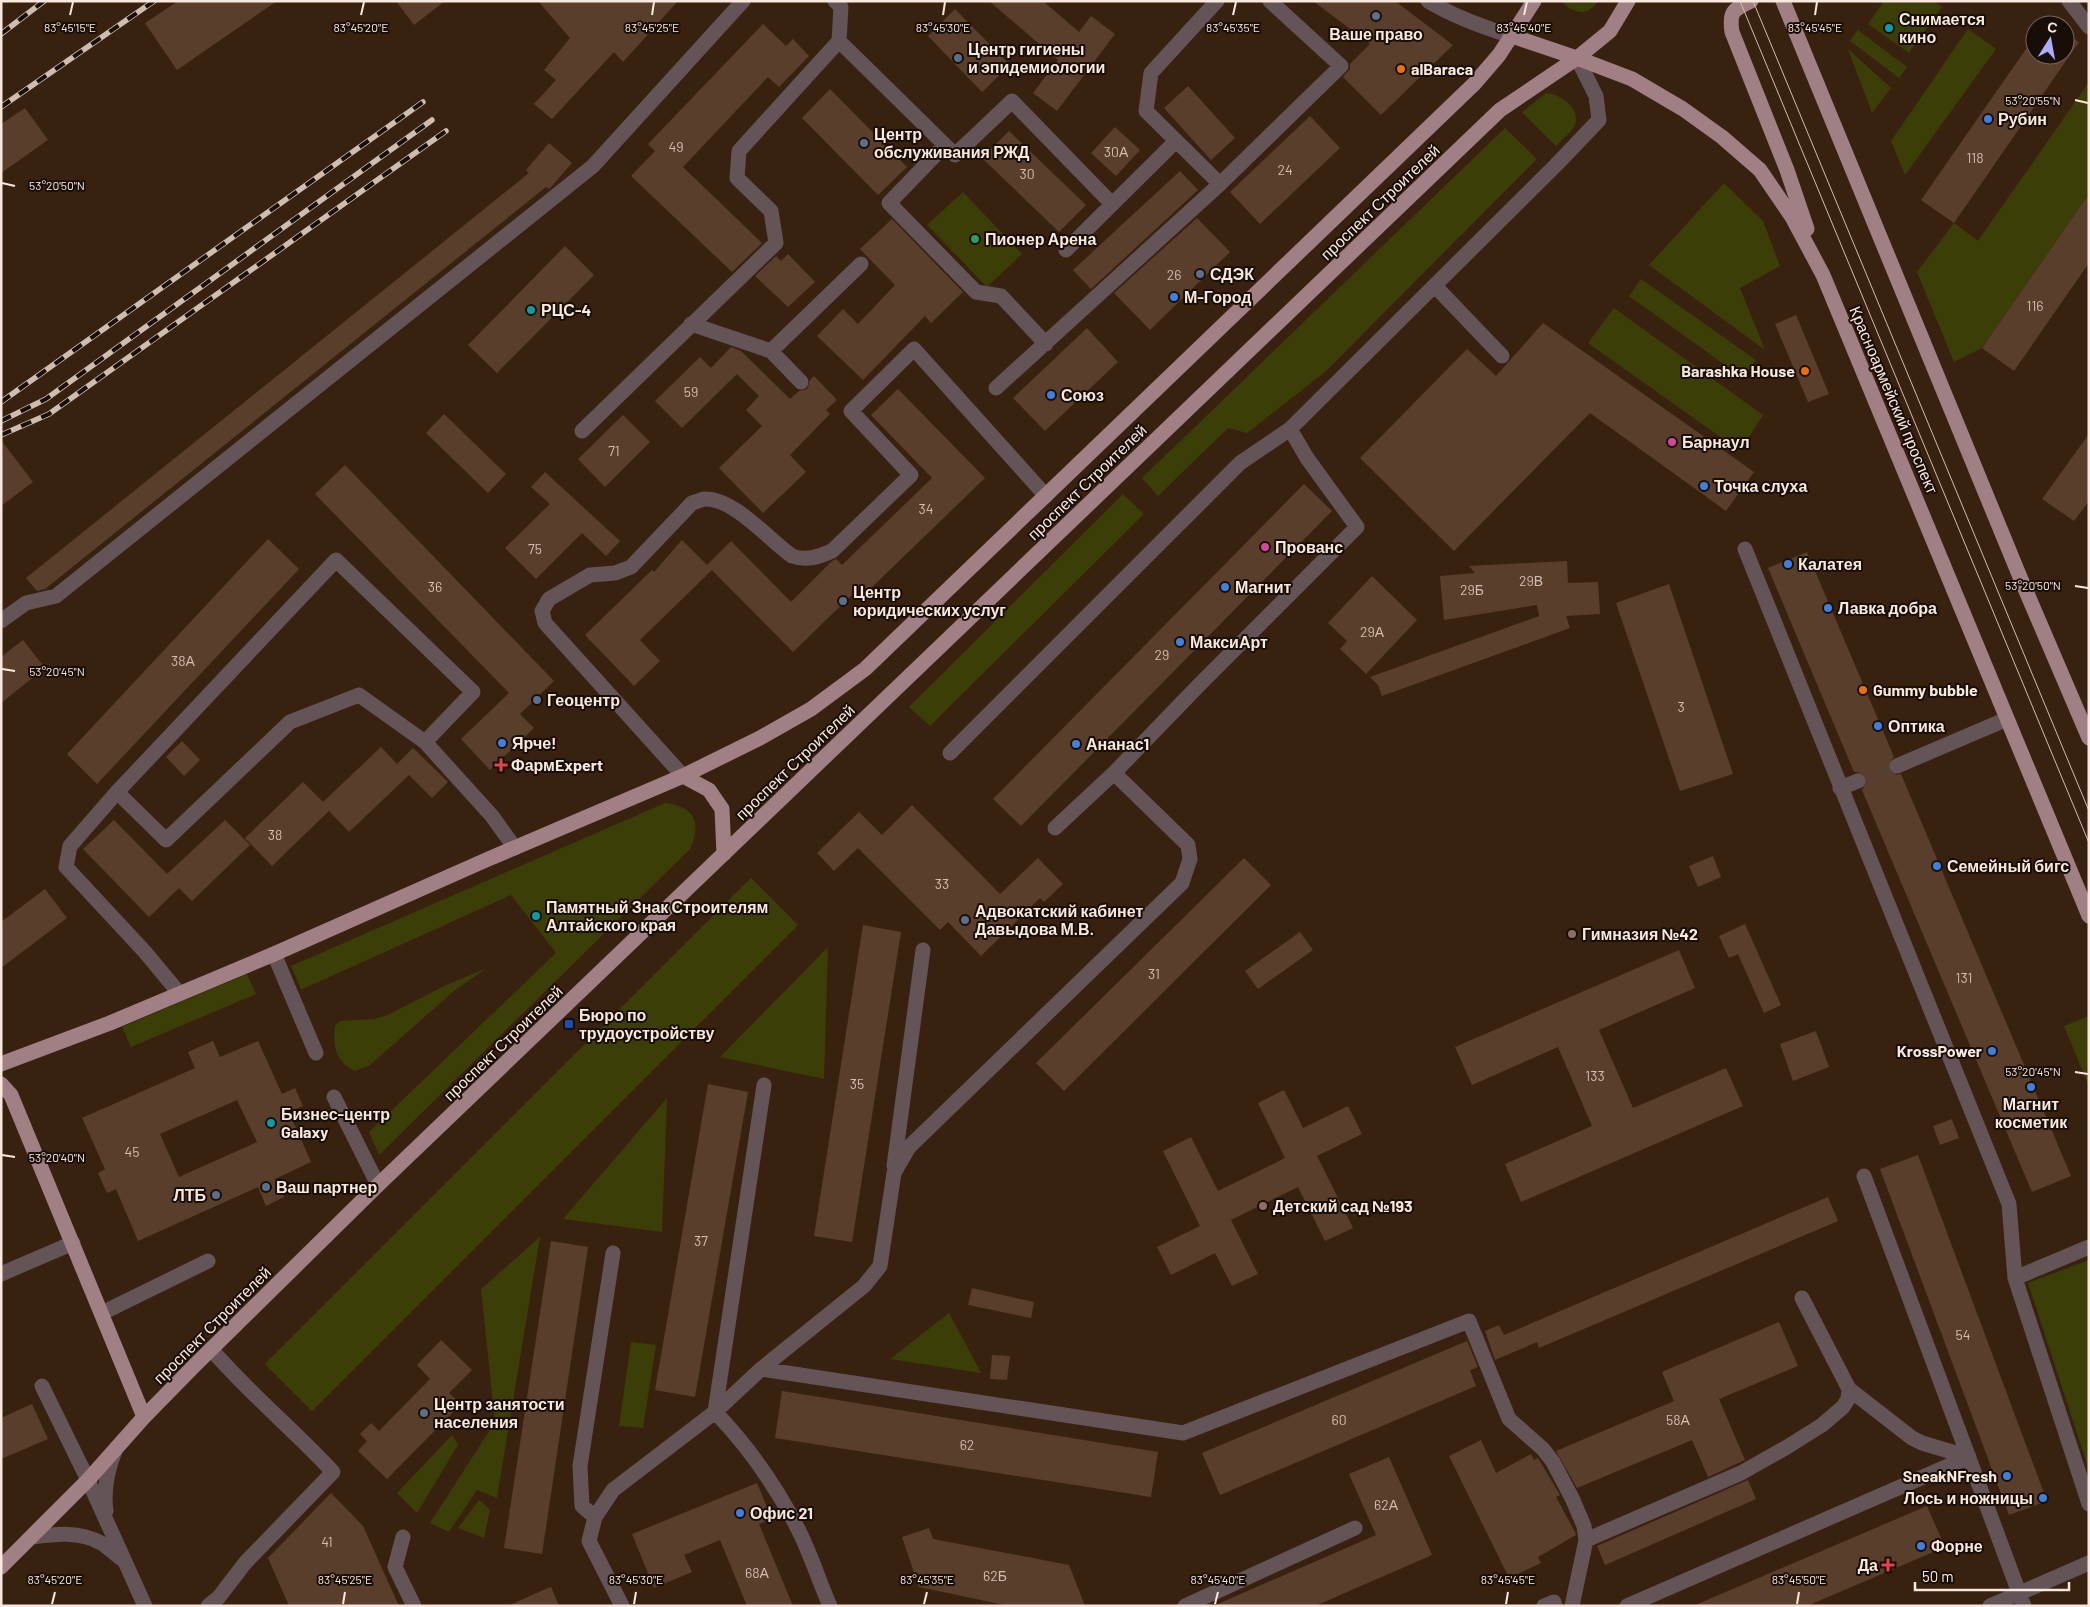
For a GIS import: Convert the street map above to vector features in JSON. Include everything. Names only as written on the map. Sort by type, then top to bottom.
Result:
[{"type":"main road","name":"проспект Строителей","points":[[1,1064],[110,1023],[274,954],[683,776],[760,738],[811,709],[864,668],[1046,496],[1474,84],[1499,56],[1534,1]]},
{"type":"main road","name":"проспект Строителей","points":[[1,1568],[88,1480],[144,1417],[378,1185],[1500,110],[1577,58],[1610,31],[1628,1]]},
{"type":"main road","points":[[1751,1],[1734,10],[1729,18],[1732,32],[1787,170],[1823,275]]},
{"type":"main road","points":[[1783,1],[2020,576],[2089,738]]},
{"type":"main road","name":"Красноармейский проспект","points":[[1512,36],[1577,58],[1632,80],[1683,109],[1722,137],[1760,170],[1792,217],[1823,275],[2089,916]]},
{"type":"main road","points":[[683,776],[709,790],[722,809],[724,854]]},
{"type":"main road","points":[[1,1084],[11,1095],[144,1417]]},
{"type":"street","points":[[1,621],[26,603],[56,596],[592,166],[743,1]]},
{"type":"street","points":[[582,431],[776,243],[771,211],[737,178],[739,151],[839,41],[841,6],[835,1]]},
{"type":"street","points":[[1217,1],[1151,73],[1146,111],[1220,184]]},
{"type":"street","points":[[1428,1],[1450,14],[1482,27],[1512,36]]},
{"type":"street","points":[[2069,1],[2089,27]]},
{"type":"street","points":[[996,388],[1220,184],[1340,66],[1273,2]]},
{"type":"street","points":[[839,41],[956,156],[1012,101],[1112,204]]},
{"type":"street","points":[[950,753],[1240,463],[1290,429],[1599,120],[1596,96],[1577,58]]},
{"type":"street","points":[[1066,250],[1176,141]]},
{"type":"street","points":[[945,145],[889,203],[976,292],[1001,296],[1046,344]]},
{"type":"street","points":[[771,351],[861,264]]},
{"type":"street","points":[[1435,286],[1502,356]]},
{"type":"street","points":[[691,324],[771,351],[800,382]]},
{"type":"street","points":[[683,776],[545,623],[542,611],[549,599],[590,574],[614,573],[631,567],[692,503],[704,499],[719,501],[736,511],[792,556],[803,560],[832,551],[911,475],[851,411],[914,349],[1046,496]]},
{"type":"street","points":[[1055,828],[1114,773],[1357,527],[1307,458],[1290,429]]},
{"type":"street","points":[[1745,549],[2009,1204],[2014,1278],[2089,1504]]},
{"type":"street","points":[[179,993],[145,952],[66,867],[70,846],[117,792],[336,560],[473,692],[425,742]]},
{"type":"street","points":[[117,792],[166,840],[290,722],[359,695],[425,742],[492,816],[515,848]]},
{"type":"street","points":[[1897,766],[2007,719]]},
{"type":"street","points":[[894,1173],[910,1147],[1182,883],[1190,860],[1188,845],[1114,773]]},
{"type":"street","points":[[1840,788],[1858,781]]},
{"type":"street","points":[[622,1606],[589,1541],[595,1517],[613,1490],[715,1412],[761,1369],[864,1286],[880,1266],[923,950]]},
{"type":"street","points":[[274,954],[316,1053]]},
{"type":"street","points":[[715,1412],[764,1085]]},
{"type":"street","points":[[334,1097],[378,1185]]},
{"type":"street","points":[[1864,1176],[2022,1599]]},
{"type":"street","points":[[1,1274],[73,1243]]},
{"type":"street","points":[[2014,1278],[2089,1247]]},
{"type":"street","points":[[595,1517],[582,1506],[580,1466],[613,1253]]},
{"type":"street","points":[[102,1313],[208,1260]]},
{"type":"street","points":[[1802,1298],[1849,1389],[1912,1438],[1922,1443],[1969,1457]]},
{"type":"street","points":[[761,1369],[1183,1433],[1469,1320],[1509,1419],[1543,1449],[1553,1462],[1584,1526],[1586,1540],[1572,1606]]},
{"type":"street","points":[[208,1606],[219,1597],[245,1563],[334,1472],[299,1435],[229,1370],[211,1349]]},
{"type":"street","points":[[42,1386],[88,1480],[145,1606]]},
{"type":"street","points":[[1586,1540],[1742,1473],[1772,1456],[1822,1425],[1843,1407],[1848,1399],[1849,1389]]},
{"type":"street","points":[[715,1412],[731,1428],[751,1455],[799,1531],[830,1606]]},
{"type":"street","points":[[107,1525],[104,1489],[108,1469],[118,1446]]},
{"type":"street","points":[[1627,1606],[1969,1457]]},
{"type":"street","points":[[1185,1606],[1355,1528]]},
{"type":"street","points":[[32,1537],[58,1533],[78,1535],[101,1543],[126,1563]]},
{"type":"street","points":[[403,1537],[395,1567],[414,1606]]},
{"type":"street","points":[[1990,1606],[2022,1599],[2089,1563]]},
{"type":"street","points":[[1544,1606],[1554,1602],[1555,1606]]},
{"type":"shaded area","points":[[1564,1],[1598,1],[1590,9],[1582,12],[1568,7],[1564,4]]},
{"type":"shaded area","points":[[1884,1],[1934,1],[1942,7],[1909,53],[1868,24]]},
{"type":"shaded area","points":[[1968,29],[1996,49],[1905,175],[1891,141]]},
{"type":"shaded area","points":[[1858,30],[1907,67],[1899,78],[1850,41]]},
{"type":"shaded area","points":[[1848,49],[1891,88],[1872,113]]},
{"type":"shaded area","points":[[2089,82],[2089,194],[1982,348],[1954,362],[1917,272],[1954,223],[1978,241]]},
{"type":"shaded area","points":[[1546,93],[1557,96],[1568,103],[1572,107],[1576,118],[1574,128],[1556,146],[1522,112]]},
{"type":"shaded area","points":[[1505,128],[1537,159],[1325,372],[1247,433],[1228,428],[1158,496],[1142,478]]},
{"type":"shaded area","points":[[1724,183],[1763,221],[1780,266],[1740,288],[1765,350],[1649,265]]},
{"type":"shaded area","name":"Пионер Арена","points":[[963,192],[1022,254],[987,287],[927,225]]},
{"type":"shaded area","points":[[1641,279],[1756,360],[1743,378],[1629,296]]},
{"type":"shaded area","points":[[1614,308],[1763,415],[1740,451],[1588,343]]},
{"type":"shaded area","points":[[1123,494],[1144,514],[930,726],[909,707]]},
{"type":"shaded area","points":[[665,803],[683,808],[693,817],[695,831],[690,849],[379,1155],[369,1132],[556,953],[511,895],[305,988],[301,989],[291,966]]},
{"type":"shaded area","points":[[751,878],[798,925],[312,1411],[265,1364]]},
{"type":"shaded area","points":[[828,947],[824,1079],[720,1057]]},
{"type":"shaded area","points":[[485,969],[454,991],[370,1065],[355,1071],[339,1058],[335,1047],[334,1034],[335,1026],[340,1021],[374,1019],[388,1015],[446,985]]},
{"type":"shaded area","points":[[247,974],[256,994],[131,1047],[122,1027]]},
{"type":"shaded area","points":[[2089,1016],[2089,1087],[2064,1026]]},
{"type":"shaded area","points":[[667,1098],[662,1232],[563,1219]]},
{"type":"shaded area","points":[[540,1237],[497,1498],[477,1490],[449,1532],[430,1523],[495,1422],[481,1289]]},
{"type":"shaded area","points":[[2089,1260],[2089,1470],[2028,1283]]},
{"type":"shaded area","points":[[949,1313],[981,1373],[890,1359]]},
{"type":"shaded area","points":[[631,1342],[656,1345],[643,1428],[619,1426]]},
{"type":"shaded area","points":[[452,1435],[458,1445],[417,1513],[397,1493]]},
{"type":"shaded area","points":[[479,1500],[490,1510],[484,1538],[458,1528]]},
{"type":"building","points":[[178,1],[277,1],[177,70],[145,23]]},
{"type":"building","points":[[396,1],[445,1],[414,25]]},
{"type":"building","points":[[538,1],[678,1],[623,62],[614,52],[552,119],[534,104],[556,80],[544,70],[570,38]]},
{"type":"building","points":[[989,1],[1043,1],[1079,32],[1091,16],[1115,34],[1057,111],[1033,93],[1058,60]]},
{"type":"building","points":[[1313,1],[1395,1],[1453,45],[1381,115],[1343,77],[1350,69],[1350,64],[1370,44]]},
{"type":"building","points":[[955,9],[1010,65],[982,92],[928,36]]},
{"type":"building","points":[[763,24],[786,46],[793,39],[809,56],[779,87],[768,77],[683,167],[762,243],[732,272],[631,176],[655,151],[648,144]]},
{"type":"building","points":[[2075,39],[2079,42],[2075,48]]},
{"type":"building","points":[[2025,50],[2025,65],[2063,65],[1954,223],[1921,200]]},
{"type":"building","points":[[1188,86],[1235,138],[1211,160],[1164,108]]},
{"type":"building","points":[[830,89],[907,167],[878,195],[802,118]]},
{"type":"building","points":[[25,108],[48,140],[1,173],[1,124]]},
{"type":"building","points":[[1310,116],[1340,148],[1260,224],[1230,192]]},
{"type":"building","points":[[1115,127],[1140,150],[1116,176],[1091,153]]},
{"type":"building","points":[[1009,131],[1086,205],[1059,232],[982,158]]},
{"type":"building","points":[[549,143],[572,163],[549,189],[546,187],[45,589],[37,591],[26,578],[529,173],[526,170]]},
{"type":"building","points":[[1180,171],[1198,190],[1091,289],[1073,270]]},
{"type":"building","points":[[2089,194],[2089,263],[2014,371],[1982,348]]},
{"type":"building","points":[[1197,218],[1230,252],[1150,330],[1114,293]]},
{"type":"building","points":[[892,219],[963,292],[931,323],[925,316],[863,380],[817,336],[843,309],[858,324],[895,285],[860,249]]},
{"type":"building","name":"РЦС-4","points":[[565,246],[594,275],[497,373],[468,345]]},
{"type":"building","points":[[788,254],[815,282],[788,307],[755,276],[776,256],[781,261]]},
{"type":"building","points":[[1796,315],[1829,394],[1808,402],[1775,324]]},
{"type":"building","points":[[1543,323],[1754,472],[1726,511],[1590,413],[1454,551],[1360,458],[1467,349],[1496,376]]},
{"type":"building","points":[[1087,328],[1118,362],[1045,431],[1013,398]]},
{"type":"building","points":[[731,347],[741,351],[790,399],[799,391],[807,389],[810,380],[814,376],[837,400],[826,410],[830,414],[790,455],[806,472],[763,513],[719,468],[762,426],[746,410],[759,396],[737,374],[682,428],[655,401],[700,357],[711,368]]},
{"type":"building","points":[[898,389],[985,478],[867,592],[861,586],[793,652],[707,565],[731,541],[791,602],[832,561],[836,559],[842,565],[932,478],[871,415]]},
{"type":"building","points":[[444,414],[506,474],[488,493],[426,433]]},
{"type":"building","points":[[623,415],[650,442],[605,487],[578,459]]},
{"type":"building","points":[[2089,434],[2089,501],[2074,521],[2042,499]]},
{"type":"building","points":[[1,440],[33,482],[1,506]]},
{"type":"building","points":[[345,465],[554,681],[520,714],[534,728],[490,770],[461,739],[509,693],[315,494]]},
{"type":"building","points":[[545,472],[620,541],[606,556],[582,533],[536,579],[505,548],[550,504],[531,487]]},
{"type":"building","points":[[1304,484],[1332,511],[1021,826],[993,799]]},
{"type":"building","points":[[268,539],[299,569],[97,784],[67,754]]},
{"type":"building","points":[[682,540],[712,570],[640,640],[660,661],[634,686],[585,635],[652,570],[654,572]]},
{"type":"building","points":[[1807,552],[1894,757],[1888,764],[1889,770],[1895,775],[1901,774],[2071,1176],[2032,1192],[1862,790],[1867,783],[1866,777],[1860,772],[1854,772],[1768,568]]},
{"type":"building","points":[[1567,561],[1568,583],[1598,582],[1600,614],[1566,616],[1570,628],[1382,696],[1378,685],[1370,677],[1539,616],[1537,605],[1444,620],[1440,576],[1475,573],[1469,566]]},
{"type":"building","points":[[1372,576],[1417,620],[1366,674],[1340,649],[1347,641],[1328,623]]},
{"type":"building","points":[[1669,584],[1733,774],[1680,791],[1616,603]]},
{"type":"building","points":[[23,640],[45,668],[1,703],[1,657]]},
{"type":"building","points":[[182,741],[200,760],[184,776],[166,757]]},
{"type":"building","points":[[381,747],[397,764],[413,748],[448,782],[432,798],[409,775],[349,832],[329,811],[272,866],[245,838],[303,782],[323,802]]},
{"type":"building","points":[[912,805],[1000,894],[1038,858],[1063,884],[1044,902],[1040,898],[981,956],[948,922],[940,930],[858,848],[834,871],[817,853],[859,812],[882,835]]},
{"type":"building","points":[[114,820],[167,874],[225,820],[250,845],[192,901],[179,888],[149,917],[83,849]]},
{"type":"building","points":[[1713,856],[1721,877],[1698,887],[1689,866]]},
{"type":"building","points":[[1244,858],[1271,885],[1064,1091],[1036,1063]]},
{"type":"building","points":[[45,889],[67,918],[1,968],[1,922]]},
{"type":"building","points":[[1745,924],[1781,1005],[1764,1013],[1738,954],[1729,958],[1719,936]]},
{"type":"building","points":[[863,925],[901,932],[852,1242],[814,1236]]},
{"type":"building","points":[[1300,932],[1313,950],[1258,989],[1245,971]]},
{"type":"building","points":[[1679,950],[1695,988],[1599,1030],[1633,1108],[1726,1068],[1743,1106],[1521,1202],[1505,1164],[1592,1126],[1558,1047],[1472,1085],[1455,1047]]},
{"type":"building","points":[[1816,1031],[1829,1067],[1793,1081],[1780,1044]]},
{"type":"building","name":"Бизнес-центр Galaxy","points":[[213,1041],[220,1057],[258,1041],[282,1094],[295,1088],[303,1106],[289,1112],[311,1162],[275,1179],[284,1197],[266,1206],[258,1187],[138,1241],[116,1189],[107,1193],[98,1173],[105,1169],[82,1118],[195,1068],[188,1052]],"holes":[[[237,1100],[257,1142],[179,1177],[160,1134]]]},
{"type":"building","points":[[708,1084],[748,1092],[695,1397],[655,1390]]},
{"type":"building","points":[[1284,1090],[1303,1128],[1348,1106],[1362,1134],[1317,1156],[1353,1228],[1325,1241],[1298,1187],[1231,1220],[1258,1274],[1232,1286],[1215,1253],[1171,1275],[1157,1247],[1200,1226],[1163,1151],[1191,1137],[1218,1191],[1285,1158],[1258,1103]]},
{"type":"building","points":[[1952,1119],[1959,1138],[1940,1145],[1933,1126]]},
{"type":"building","points":[[1918,1155],[2047,1501],[2009,1515],[1880,1169]]},
{"type":"building","points":[[1828,1197],[1838,1221],[1539,1348],[1537,1342],[1495,1360],[1485,1331],[1499,1325],[1504,1335]]},
{"type":"building","points":[[551,1241],[588,1247],[542,1554],[504,1548]]},
{"type":"building","points":[[972,1288],[1034,1302],[1031,1318],[968,1305]]},
{"type":"building","points":[[1779,1322],[1798,1366],[1719,1399],[1745,1460],[1708,1477],[1692,1440],[1577,1488],[1556,1451],[1674,1401],[1662,1372]]},
{"type":"building","name":"Центр занятости населения","points":[[441,1340],[472,1370],[449,1393],[461,1404],[387,1479],[358,1451],[367,1441],[360,1434],[371,1423],[379,1431],[430,1379],[417,1365]]},
{"type":"building","points":[[1467,1341],[1478,1367],[1470,1370],[1476,1386],[1220,1495],[1202,1453]]},
{"type":"building","points":[[992,1355],[1010,1356],[1007,1380],[990,1379]]},
{"type":"building","points":[[782,1391],[1158,1452],[1151,1497],[775,1438]]},
{"type":"building","points":[[32,1404],[48,1439],[1,1459],[1,1418]]},
{"type":"building","points":[[1481,1440],[1496,1473],[1531,1454],[1534,1460],[1538,1458],[1560,1495],[1556,1497],[1576,1535],[1538,1557],[1541,1563],[1509,1578],[1449,1456]]},
{"type":"building","points":[[1389,1457],[1432,1555],[1315,1606],[1213,1606],[1376,1535],[1349,1474]]},
{"type":"building","points":[[1748,1480],[1756,1499],[1605,1565],[1597,1546]]},
{"type":"building","points":[[757,1483],[772,1519],[759,1524],[793,1606],[747,1606],[720,1540],[684,1555],[692,1572],[654,1588],[632,1534]]},
{"type":"building","points":[[331,1493],[363,1526],[399,1606],[289,1606],[268,1558]]},
{"type":"building","points":[[1927,1506],[1945,1547],[1807,1606],[1693,1606]]},
{"type":"building","points":[[929,1528],[933,1539],[1069,1565],[1085,1606],[1009,1606],[919,1587],[902,1537]]},
{"type":"building","points":[[551,1587],[559,1606],[508,1606],[543,1590]]},
{"type":"tunnel","points":[[1858,781],[1897,766]]},
{"type":"tram line","points":[[1740,1],[2089,843]]},
{"type":"tram line","points":[[1753,1],[2089,811]]},
{"type":"railway","points":[[1,34],[44,1]]},
{"type":"railway","points":[[1,107],[154,1]]},
{"type":"railway","points":[[1,402],[423,102]]},
{"type":"railway","points":[[1,421],[46,399],[432,120]]},
{"type":"railway","points":[[1,435],[49,414],[446,131]]},
{"type":"place","name":"Ваше право","points":[[1376,16]]},
{"type":"place","name":"Снимается кино","points":[[1889,28]]},
{"type":"place","name":"Центр гигиены и эпидемиологии","points":[[958,58]]},
{"type":"place","name":"alBaraca","points":[[1401,69]]},
{"type":"place","name":"Рубин","points":[[1988,119]]},
{"type":"place","name":"Центр обслуживания РЖД","points":[[864,143]]},
{"type":"place","name":"Пионер Арена","points":[[975,239]]},
{"type":"place","name":"СДЭК","points":[[1200,274]]},
{"type":"place","name":"М-Город","points":[[1174,297]]},
{"type":"place","name":"РЦС-4","points":[[531,310]]},
{"type":"place","name":"Barashka House","points":[[1805,371]]},
{"type":"place","name":"Союз","points":[[1051,395]]},
{"type":"place","name":"Барнаул","points":[[1672,442]]},
{"type":"place","name":"Точка слуха","points":[[1704,486]]},
{"type":"place","name":"Прованс","points":[[1265,547]]},
{"type":"place","name":"Калатея","points":[[1788,564]]},
{"type":"place","name":"Магнит","points":[[1225,587]]},
{"type":"place","name":"Центр юридических услуг","points":[[843,601]]},
{"type":"place","name":"Лавка добра","points":[[1828,608]]},
{"type":"place","name":"МаксиАрт","points":[[1180,642]]},
{"type":"place","name":"Gummy bubble","points":[[1863,690]]},
{"type":"place","name":"Геоцентр","points":[[537,700]]},
{"type":"place","name":"Оптика","points":[[1878,726]]},
{"type":"place","name":"Ярче!","points":[[502,743]]},
{"type":"place","name":"Ананас1","points":[[1076,744]]},
{"type":"place","name":"ФармExpert","points":[[501,765]]},
{"type":"place","name":"Семейный бигс","points":[[1937,866]]},
{"type":"place","name":"Памятный Знак Строителям Алтайского края","points":[[536,916]]},
{"type":"place","name":"Адвокатский кабинет Давыдова М.В.","points":[[965,920]]},
{"type":"place","name":"Гимназия №42","points":[[1572,934]]},
{"type":"place","name":"Бюро по трудоустройству","points":[[569,1024]]},
{"type":"place","name":"KrossPower","points":[[1992,1051]]},
{"type":"place","name":"Магнит косметик","points":[[2031,1087]]},
{"type":"place","name":"Бизнес-центр Galaxy","points":[[271,1123]]},
{"type":"place","name":"Ваш партнер","points":[[266,1187]]},
{"type":"place","name":"ЛТБ","points":[[216,1195]]},
{"type":"place","name":"Детский сад №193","points":[[1263,1206]]},
{"type":"place","name":"Центр занятости населения","points":[[424,1413]]},
{"type":"place","name":"SneakNFresh","points":[[2007,1476]]},
{"type":"place","name":"Лось и ножницы","points":[[2043,1498]]},
{"type":"place","name":"Офис 21","points":[[740,1513]]},
{"type":"place","name":"Форне","points":[[1921,1546]]},
{"type":"place","name":"Да","points":[[1888,1565]]}]
